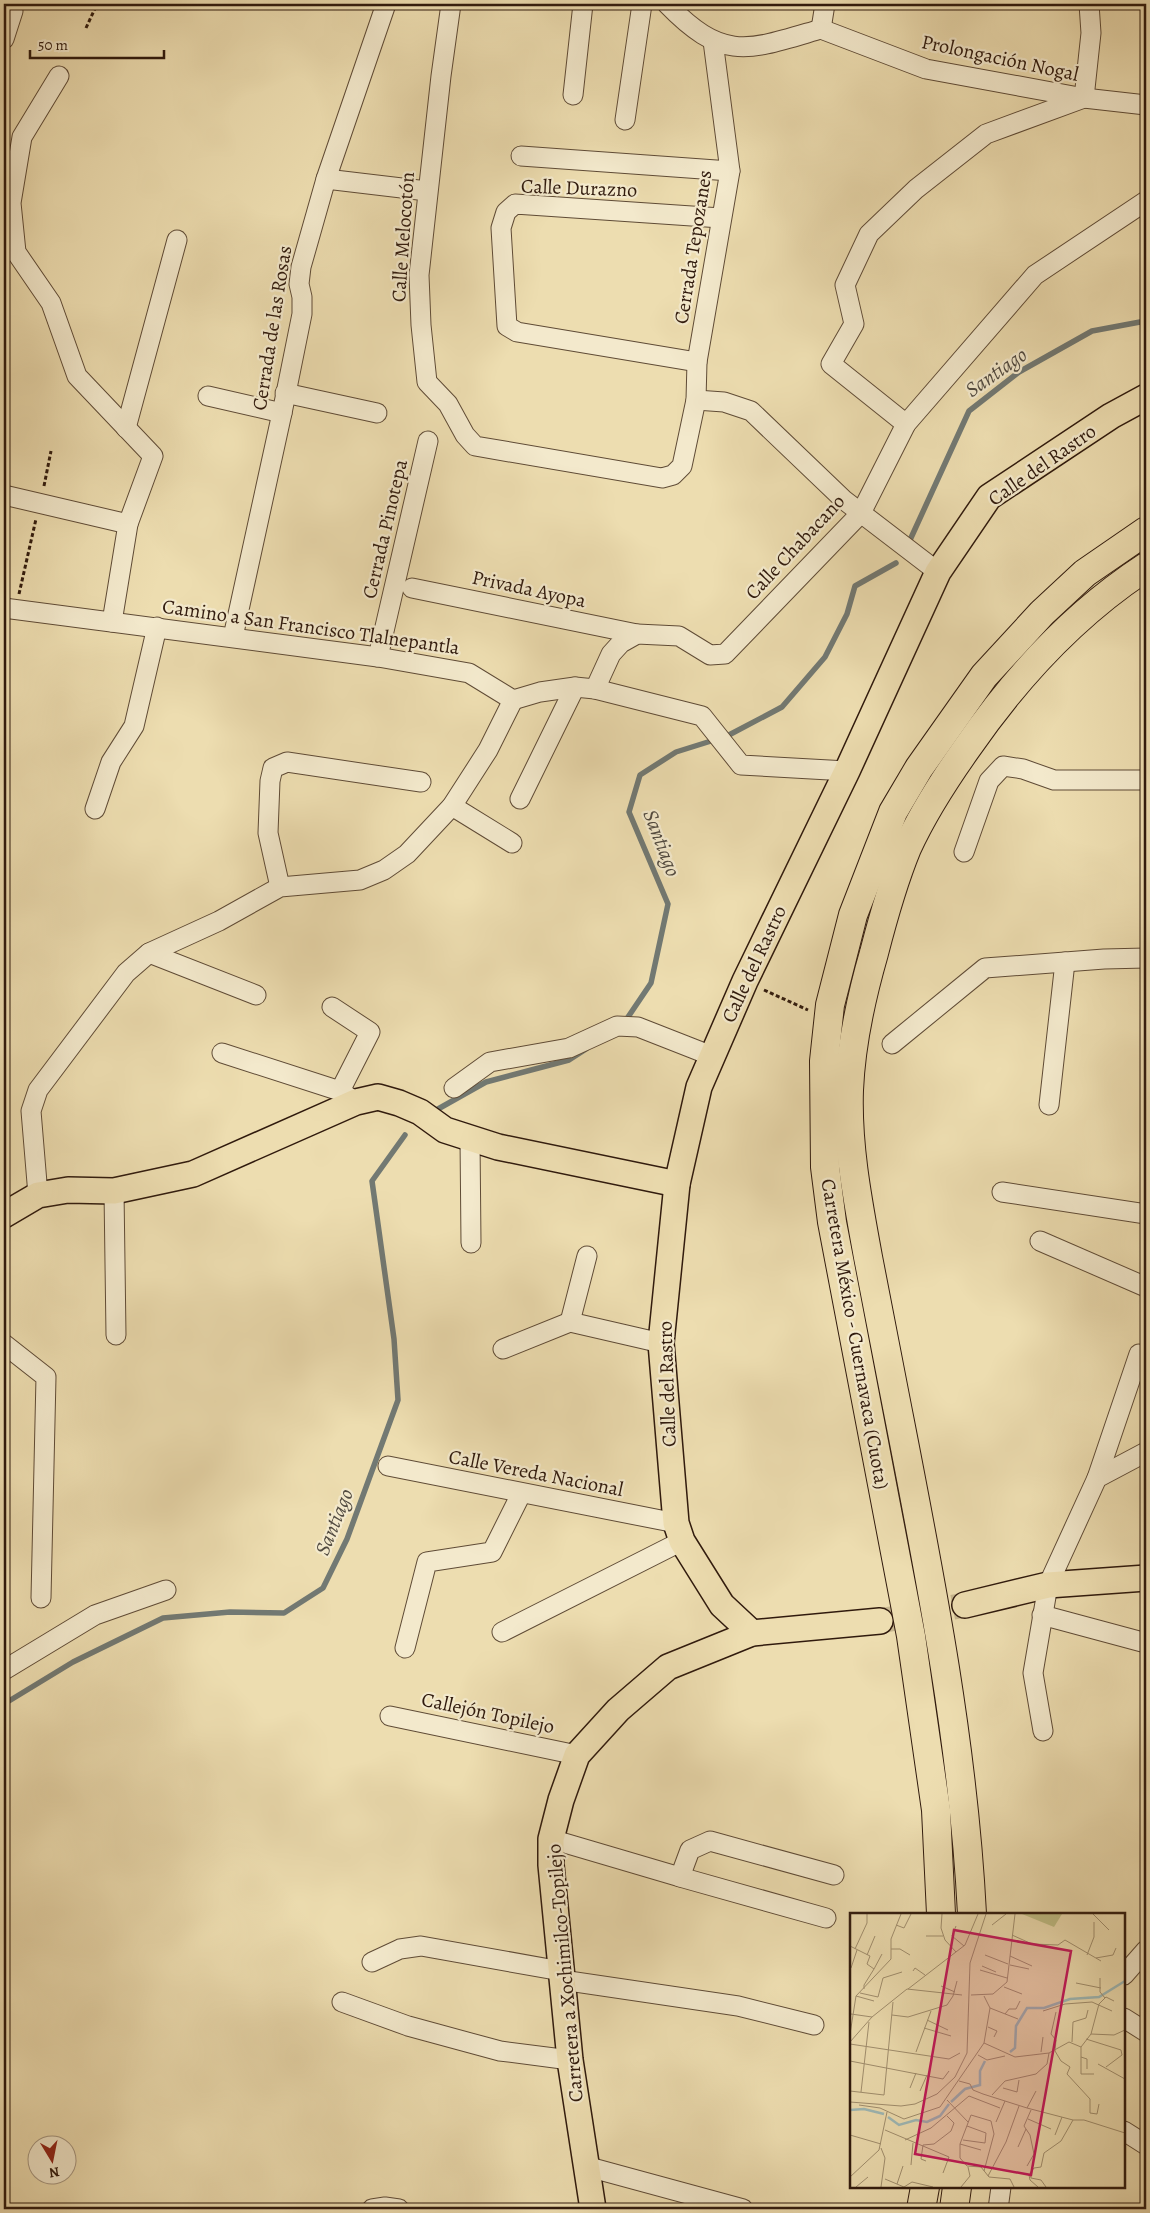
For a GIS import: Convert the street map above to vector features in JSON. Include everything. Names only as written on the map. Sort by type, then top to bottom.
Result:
[{"type":"highway","name":"Carretera México - Cuernavaca (Cuota)","points":[[941,1913],[936,1810],[911,1636],[831,1213],[825,1167],[824,1061],[830,1005],[856,906],[894,812],[919,768],[984,676],[1042,613],[1085,573],[1146,531]]},
{"type":"highway","name":"Carretera México - Cuernavaca (Cuota)","points":[[972,1913],[969,1852],[956,1737],[919,1522],[857,1198],[851,1142],[849,1091],[853,1051],[860,1004],[884,916],[908,848],[941,784],[998,704],[1032,664],[1070,627],[1116,587],[1146,567]]},
{"type":"highway","points":[[921,2209],[924,2188]]},
{"type":"highway","points":[[954,2209],[957,2188]]},
{"type":"main road","name":"Calle del Rastro","points":[[752,1633],[722,1604],[679,1532],[661,1343],[677,1184],[699,1086],[745,981],[847,771],[938,572],[989,497],[1111,416],[1146,397]]},
{"type":"main road","points":[[4,1215],[38,1195],[68,1190],[114,1191],[193,1174],[348,1096],[378,1097],[399,1103],[420,1112],[445,1130],[470,1140],[677,1184]]},
{"type":"main road","points":[[965,1605],[1048,1585],[1146,1578]]},
{"type":"main road","name":"Carretera a Xochimilco-Topilejo","points":[[593,2209],[570,2060],[551,1864],[551,1839],[561,1800],[577,1755],[618,1710],[668,1667],[752,1633],[880,1621]]},
{"type":"street","name":"Cerrada de las Rosas","points":[[233,637],[302,314],[302,297],[299,284],[301,267],[326,180],[386,4]]},
{"type":"street","name":"Calle Melocotón","points":[[451,4],[419,275],[421,325],[428,382],[448,404],[465,435],[475,446],[662,478],[673,475],[682,466],[696,400]]},
{"type":"street","points":[[573,95],[583,4]]},
{"type":"street","points":[[625,120],[642,4]]},
{"type":"street","points":[[667,4],[686,24],[713,41],[734,47],[760,47],[821,29],[825,4]]},
{"type":"street","points":[[906,424],[831,364],[854,324],[845,284],[869,234],[916,189],[986,134],[1084,98],[1091,34],[1089,4]]},
{"type":"street","points":[[4,40],[13,6]]},
{"type":"street","name":"Prolongación Nogal","points":[[821,29],[926,69],[1084,98],[1146,105]]},
{"type":"street","name":"Cerrada Tepozanes","points":[[696,400],[697,362],[730,171],[713,41]]},
{"type":"street","points":[[59,76],[22,137],[11,203],[16,252],[51,303],[77,376],[153,456],[128,524],[112,622]]},
{"type":"street","points":[[521,156],[730,171]]},
{"type":"street","points":[[326,180],[428,191]]},
{"type":"street","name":"Calle Chabacano","points":[[637,634],[679,636],[710,655],[725,654],[861,513],[906,424],[1036,275],[1146,200]]},
{"type":"street","name":"Calle Durazno","points":[[697,362],[516,332],[507,326],[501,228],[506,212],[515,204],[721,218]]},
{"type":"street","points":[[126,428],[177,240]]},
{"type":"street","points":[[285,392],[377,413]]},
{"type":"street","points":[[208,396],[282,413]]},
{"type":"street","points":[[696,400],[724,402],[751,411],[844,500],[938,572]]},
{"type":"street","name":"Cerrada Pinotepa","points":[[378,657],[428,441]]},
{"type":"street","points":[[4,495],[128,524]]},
{"type":"street","name":"Privada Ayopa","points":[[412,588],[637,634]]},
{"type":"street","name":"Camino a San Francisco Tlalnepantla","points":[[10,609],[378,657],[469,673],[513,700]]},
{"type":"street","points":[[95,809],[111,762],[134,726],[157,627]]},
{"type":"street","points":[[595,688],[611,654],[621,643],[637,634]]},
{"type":"street","points":[[38,1195],[31,1111],[38,1090],[126,973],[149,953],[219,921],[280,887],[360,880],[384,870],[407,854],[452,806],[488,750],[513,700],[540,692],[575,687],[595,688],[702,716],[741,765],[847,771]]},
{"type":"street","points":[[520,799],[575,687]]},
{"type":"street","points":[[280,887],[268,833],[270,780],[273,768],[287,762],[421,782]]},
{"type":"street","points":[[964,852],[990,781],[1003,766],[1023,769],[1054,780],[1146,780]]},
{"type":"street","points":[[452,806],[512,843]]},
{"type":"street","points":[[149,953],[256,996]]},
{"type":"street","points":[[892,1044],[985,968],[1146,958]]},
{"type":"street","points":[[1049,1105],[1065,962]]},
{"type":"street","points":[[222,1053],[348,1096],[370,1032],[332,1007]]},
{"type":"street","points":[[454,1088],[490,1062],[569,1048],[617,1026],[638,1027],[712,1056]]},
{"type":"street","points":[[470,1140],[471,1243]]},
{"type":"street","points":[[114,1191],[116,1335]]},
{"type":"street","points":[[1002,1192],[1146,1214]]},
{"type":"street","points":[[1040,1241],[1146,1287]]},
{"type":"street","points":[[570,1322],[587,1256]]},
{"type":"street","points":[[503,1349],[570,1322],[661,1343]]},
{"type":"street","points":[[4,1344],[46,1377],[40,1598]]},
{"type":"street","points":[[1043,1731],[1032,1673],[1048,1585],[1097,1478],[1139,1354]]},
{"type":"street","points":[[1097,1478],[1146,1452]]},
{"type":"street","name":"Calle Vereda Nacional","points":[[388,1466],[521,1494],[679,1532]]},
{"type":"street","points":[[405,1648],[427,1562],[492,1552],[521,1494]]},
{"type":"street","points":[[502,1632],[679,1532]]},
{"type":"street","points":[[4,1670],[95,1615],[166,1590]]},
{"type":"street","points":[[1042,1615],[1146,1643]]},
{"type":"street","name":"Callejón Topilejo","points":[[390,1716],[577,1755]]},
{"type":"street","points":[[551,1839],[826,1918]]},
{"type":"street","points":[[680,1877],[690,1850],[710,1841],[834,1875]]},
{"type":"street","points":[[372,1962],[400,1949],[421,1946],[562,1975],[738,2006],[814,2025]]},
{"type":"street","points":[[1125,1974],[1146,1950]]},
{"type":"street","points":[[342,2002],[408,2026],[500,2050],[570,2060]]},
{"type":"street","points":[[1125,2019],[1146,2032]]},
{"type":"street","points":[[1125,2133],[1146,2145]]},
{"type":"street","points":[[586,2166],[743,2209]]},
{"type":"street","points":[[998,2209],[1001,2188]]},
{"type":"street","points":[[372,2209],[385,2207],[399,2209]]},
{"type":"path","points":[[86,28],[97,4]]},
{"type":"path","points":[[10,609],[40,503],[51,452]]},
{"type":"path","points":[[745,981],[810,1011]]},
{"type":"waterway","name":"Santiago","points":[[910,540],[969,411],[1019,372],[1092,331],[1140,322],[1146,323]]},
{"type":"waterway","name":"Santiago","points":[[624,1023],[651,983],[668,904],[629,812],[640,775],[676,752],[727,736],[782,707],[825,657],[847,614],[855,586],[896,563]]},
{"type":"waterway","name":"Santiago","points":[[438,1109],[486,1082],[569,1060],[586,1049]]},
{"type":"waterway","name":"Santiago","points":[[4,1704],[73,1662],[163,1618],[230,1612],[284,1613],[323,1588],[347,1539],[398,1400],[394,1339],[372,1181],[405,1135]]},
{"type":"tunnel","points":[[880,1621],[965,1605]]}]
